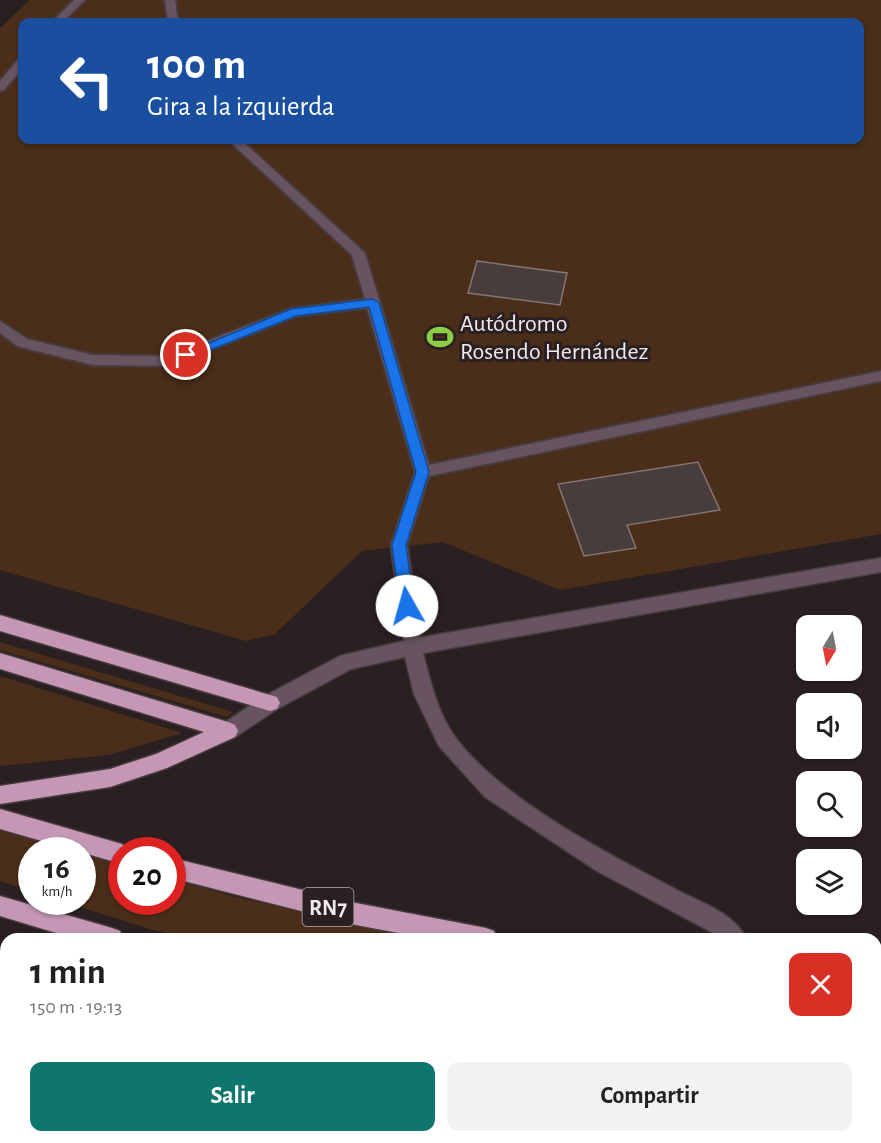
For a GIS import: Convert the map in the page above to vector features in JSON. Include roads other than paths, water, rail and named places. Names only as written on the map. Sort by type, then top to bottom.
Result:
[{"type":"highway","points":[[0,623],[270,703]]},
{"type":"highway","points":[[0,662],[228,732]]},
{"type":"highway","points":[[0,795],[111,778],[160,762],[228,732]]},
{"type":"highway","points":[[0,819],[108,850]]},
{"type":"highway","name":"RN7","points":[[186,872],[356,914],[455,933]]},
{"type":"highway","points":[[0,906],[92,933]]},
{"type":"street","points":[[228,732],[270,703],[347,662],[412,647],[881,565]]},
{"type":"street","points":[[412,647],[424,694],[446,740],[492,790],[605,864],[725,927],[730,933]]},
{"type":"lane","points":[[61,18],[80,0]]},
{"type":"lane","points":[[170,0],[172,18]]},
{"type":"lane","points":[[0,88],[18,67]]},
{"type":"lane","points":[[238,144],[358,253],[423,472],[399,545],[412,647]]},
{"type":"lane","points":[[0,326],[22,343],[93,360],[169,361],[295,312],[373,303]]},
{"type":"lane","points":[[423,472],[881,376]]},
{"type":"place","name":"Autódromo Rosendo Hernández","points":[[440,337]]}]
